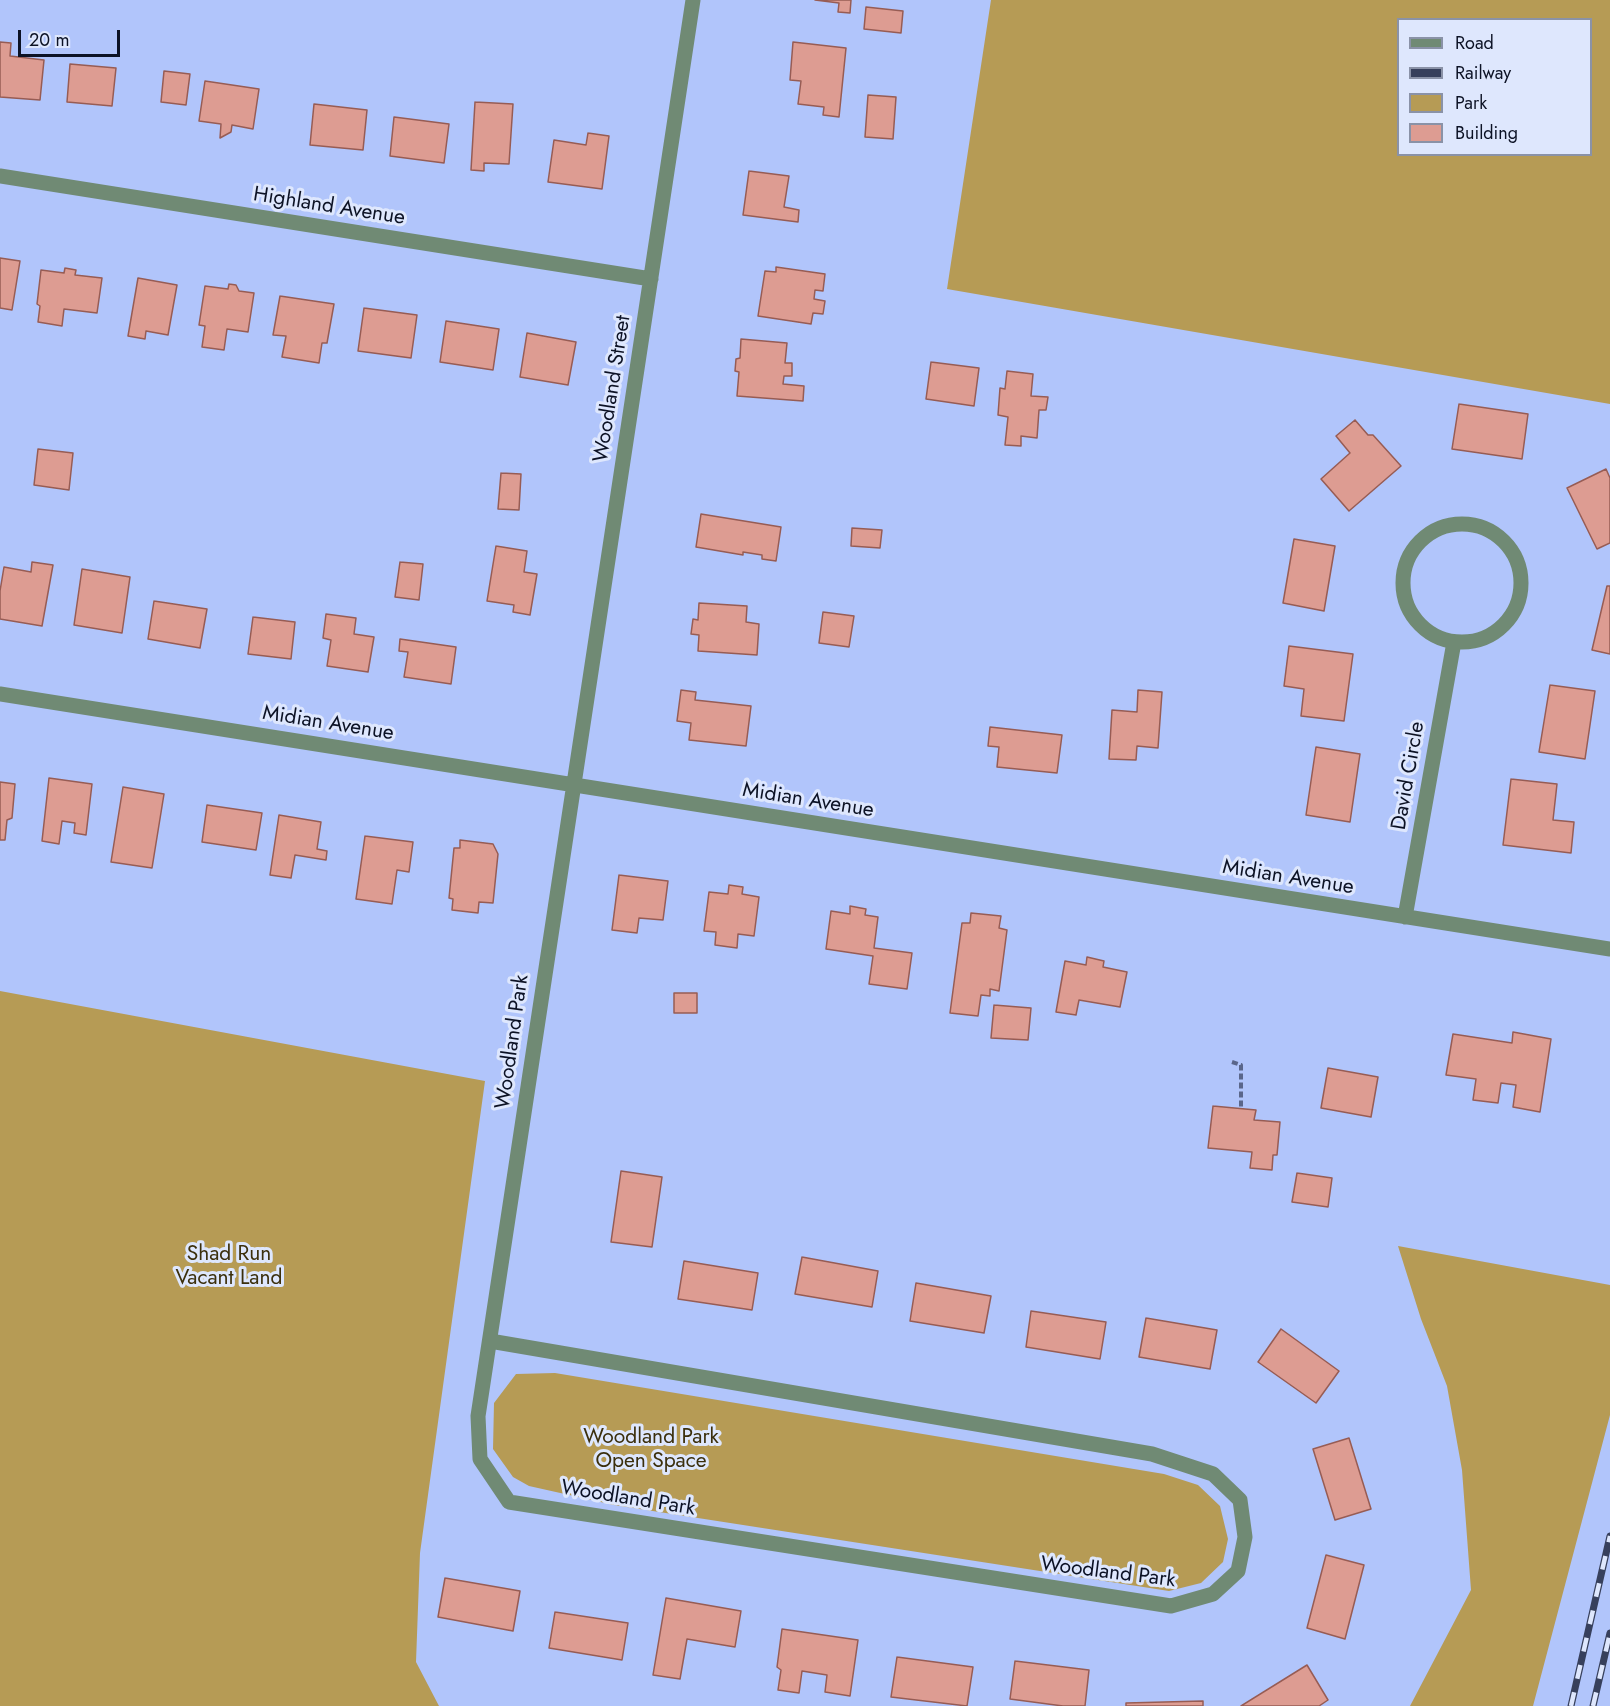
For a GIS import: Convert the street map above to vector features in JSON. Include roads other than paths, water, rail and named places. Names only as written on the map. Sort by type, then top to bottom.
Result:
[{"type":"street","name":"Woodland Street","points":[[573,784],[693,0]]},
{"type":"street","name":"Highland Avenue","points":[[0,176],[651,279]]},
{"type":"street","points":[[1460,524],[1479,526],[1497,535],[1511,549],[1519,566],[1522,586],[1518,606],[1507,622],[1492,635],[1473,642],[1454,642],[1435,637],[1419,625],[1408,609],[1403,590],[1404,571],[1411,553],[1424,538],[1440,528],[1460,524]]},
{"type":"street","name":"David Circle","points":[[1405,917],[1454,642]]},
{"type":"street","name":"Midian Avenue","points":[[0,694],[1610,949]]},
{"type":"street","name":"Woodland Park","points":[[490,1341],[1152,1454],[1213,1474],[1240,1500],[1245,1537],[1238,1571],[1212,1594],[1172,1606],[509,1502],[480,1459],[478,1416],[573,784]]},
{"type":"railway","points":[[1571,1706],[1610,1536]]},
{"type":"railway","points":[[1593,1706],[1610,1633]]},
{"type":"park label","name":"Shad Run Vacant Land","points":[[229,1267]]},
{"type":"park label","name":"Woodland Park Open Space","points":[[651,1450]]}]
